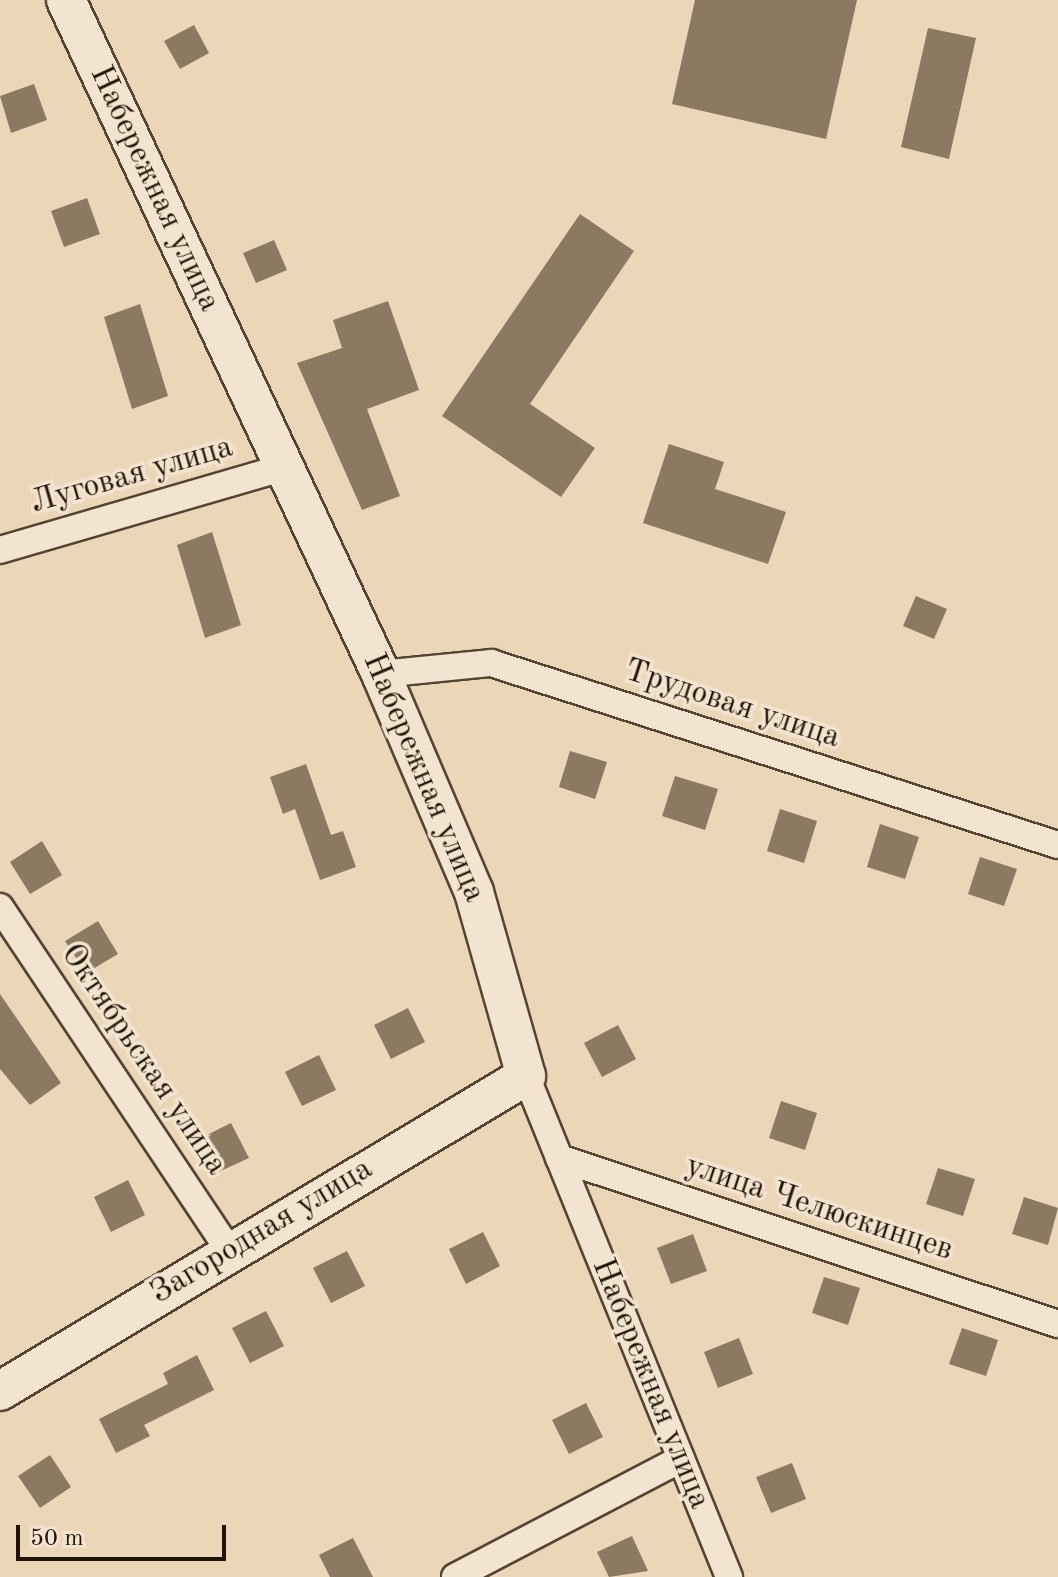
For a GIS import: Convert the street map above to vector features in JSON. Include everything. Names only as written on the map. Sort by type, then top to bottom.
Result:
[{"type":"street","name":"Набережная улица","points":[[66,0],[381,674],[474,892],[526,1076],[729,1577]]},
{"type":"street","name":"Луговая улица","points":[[0,550],[283,468]]},
{"type":"street","name":"Трудовая улица","points":[[381,674],[491,663],[1058,845]]},
{"type":"street","name":"Октябрьская улица","points":[[0,907],[229,1250]]},
{"type":"street","name":"Загородная улица","points":[[0,1391],[229,1250],[526,1076]]},
{"type":"street","name":"улица Челюскинцев","points":[[559,1158],[1058,1324]]},
{"type":"street","points":[[455,1577],[681,1459]]},
{"type":"building","points":[[695,0],[857,0],[826,139],[672,104]]},
{"type":"building","points":[[194,25],[209,53],[180,69],[164,41]]},
{"type":"building","points":[[928,28],[976,38],[949,159],[901,147]]},
{"type":"building","points":[[34,84],[47,120],[11,133],[0,96]]},
{"type":"building","points":[[87,198],[100,234],[64,247],[51,211]]},
{"type":"building","points":[[580,214],[634,251],[530,404],[595,448],[561,497],[442,416]]},
{"type":"building","points":[[274,240],[287,270],[256,283],[243,253]]},
{"type":"building","points":[[388,301],[419,390],[367,409],[400,496],[362,510],[297,363],[342,348],[333,320]]},
{"type":"building","points":[[140,304],[168,396],[132,409],[104,317]]},
{"type":"building","points":[[669,444],[724,462],[715,489],[786,512],[768,564],[643,523]]},
{"type":"building","points":[[212,532],[241,625],[205,638],[177,545]]},
{"type":"building","points":[[916,596],[947,609],[934,639],[903,626]]},
{"type":"building","points":[[570,751],[607,762],[595,799],[559,787]]},
{"type":"building","points":[[306,764],[331,835],[343,831],[356,867],[320,880],[295,809],[283,814],[270,777]]},
{"type":"building","points":[[675,776],[718,789],[705,830],[662,816]]},
{"type":"building","points":[[780,809],[817,821],[804,863],[767,851]]},
{"type":"building","points":[[880,824],[919,837],[905,879],[867,867]]},
{"type":"building","points":[[42,841],[62,875],[30,894],[10,862]]},
{"type":"building","points":[[980,857],[1017,869],[1004,906],[968,894]]},
{"type":"building","points":[[98,921],[118,954],[86,973],[65,941]]},
{"type":"building","points":[[0,994],[61,1083],[30,1105],[0,1069]]},
{"type":"building","points":[[408,1008],[425,1042],[391,1059],[374,1025]]},
{"type":"building","points":[[618,1025],[636,1059],[602,1077],[584,1043]]},
{"type":"building","points":[[319,1055],[336,1090],[302,1106],[285,1072]]},
{"type":"building","points":[[781,1101],[817,1113],[805,1150],[769,1138]]},
{"type":"building","points":[[231,1123],[249,1158],[214,1174],[197,1140]]},
{"type":"building","points":[[938,1168],[975,1179],[963,1216],[926,1204]]},
{"type":"building","points":[[128,1180],[145,1215],[111,1232],[94,1197]]},
{"type":"building","points":[[1024,1197],[1058,1208],[1048,1245],[1012,1234]]},
{"type":"building","points":[[483,1232],[500,1266],[466,1284],[449,1249]]},
{"type":"building","points":[[693,1234],[707,1271],[671,1284],[657,1248]]},
{"type":"building","points":[[347,1251],[365,1286],[331,1303],[313,1268]]},
{"type":"building","points":[[824,1277],[860,1288],[848,1325],[812,1313]]},
{"type":"building","points":[[266,1311],[284,1346],[250,1363],[232,1328]]},
{"type":"building","points":[[962,1328],[998,1340],[986,1376],[949,1364]]},
{"type":"building","points":[[739,1338],[753,1374],[718,1388],[704,1352]]},
{"type":"building","points":[[197,1355],[214,1390],[144,1425],[150,1436],[116,1453],[99,1419],[168,1384],[163,1373]]},
{"type":"building","points":[[586,1403],[603,1437],[569,1454],[552,1420]]},
{"type":"building","points":[[50,1455],[71,1487],[40,1508],[18,1476]]},
{"type":"building","points":[[792,1463],[806,1499],[771,1513],[756,1477]]},
{"type":"building","points":[[632,1536],[648,1571],[609,1577],[597,1552]]},
{"type":"building","points":[[353,1538],[373,1577],[330,1577],[319,1555]]}]
